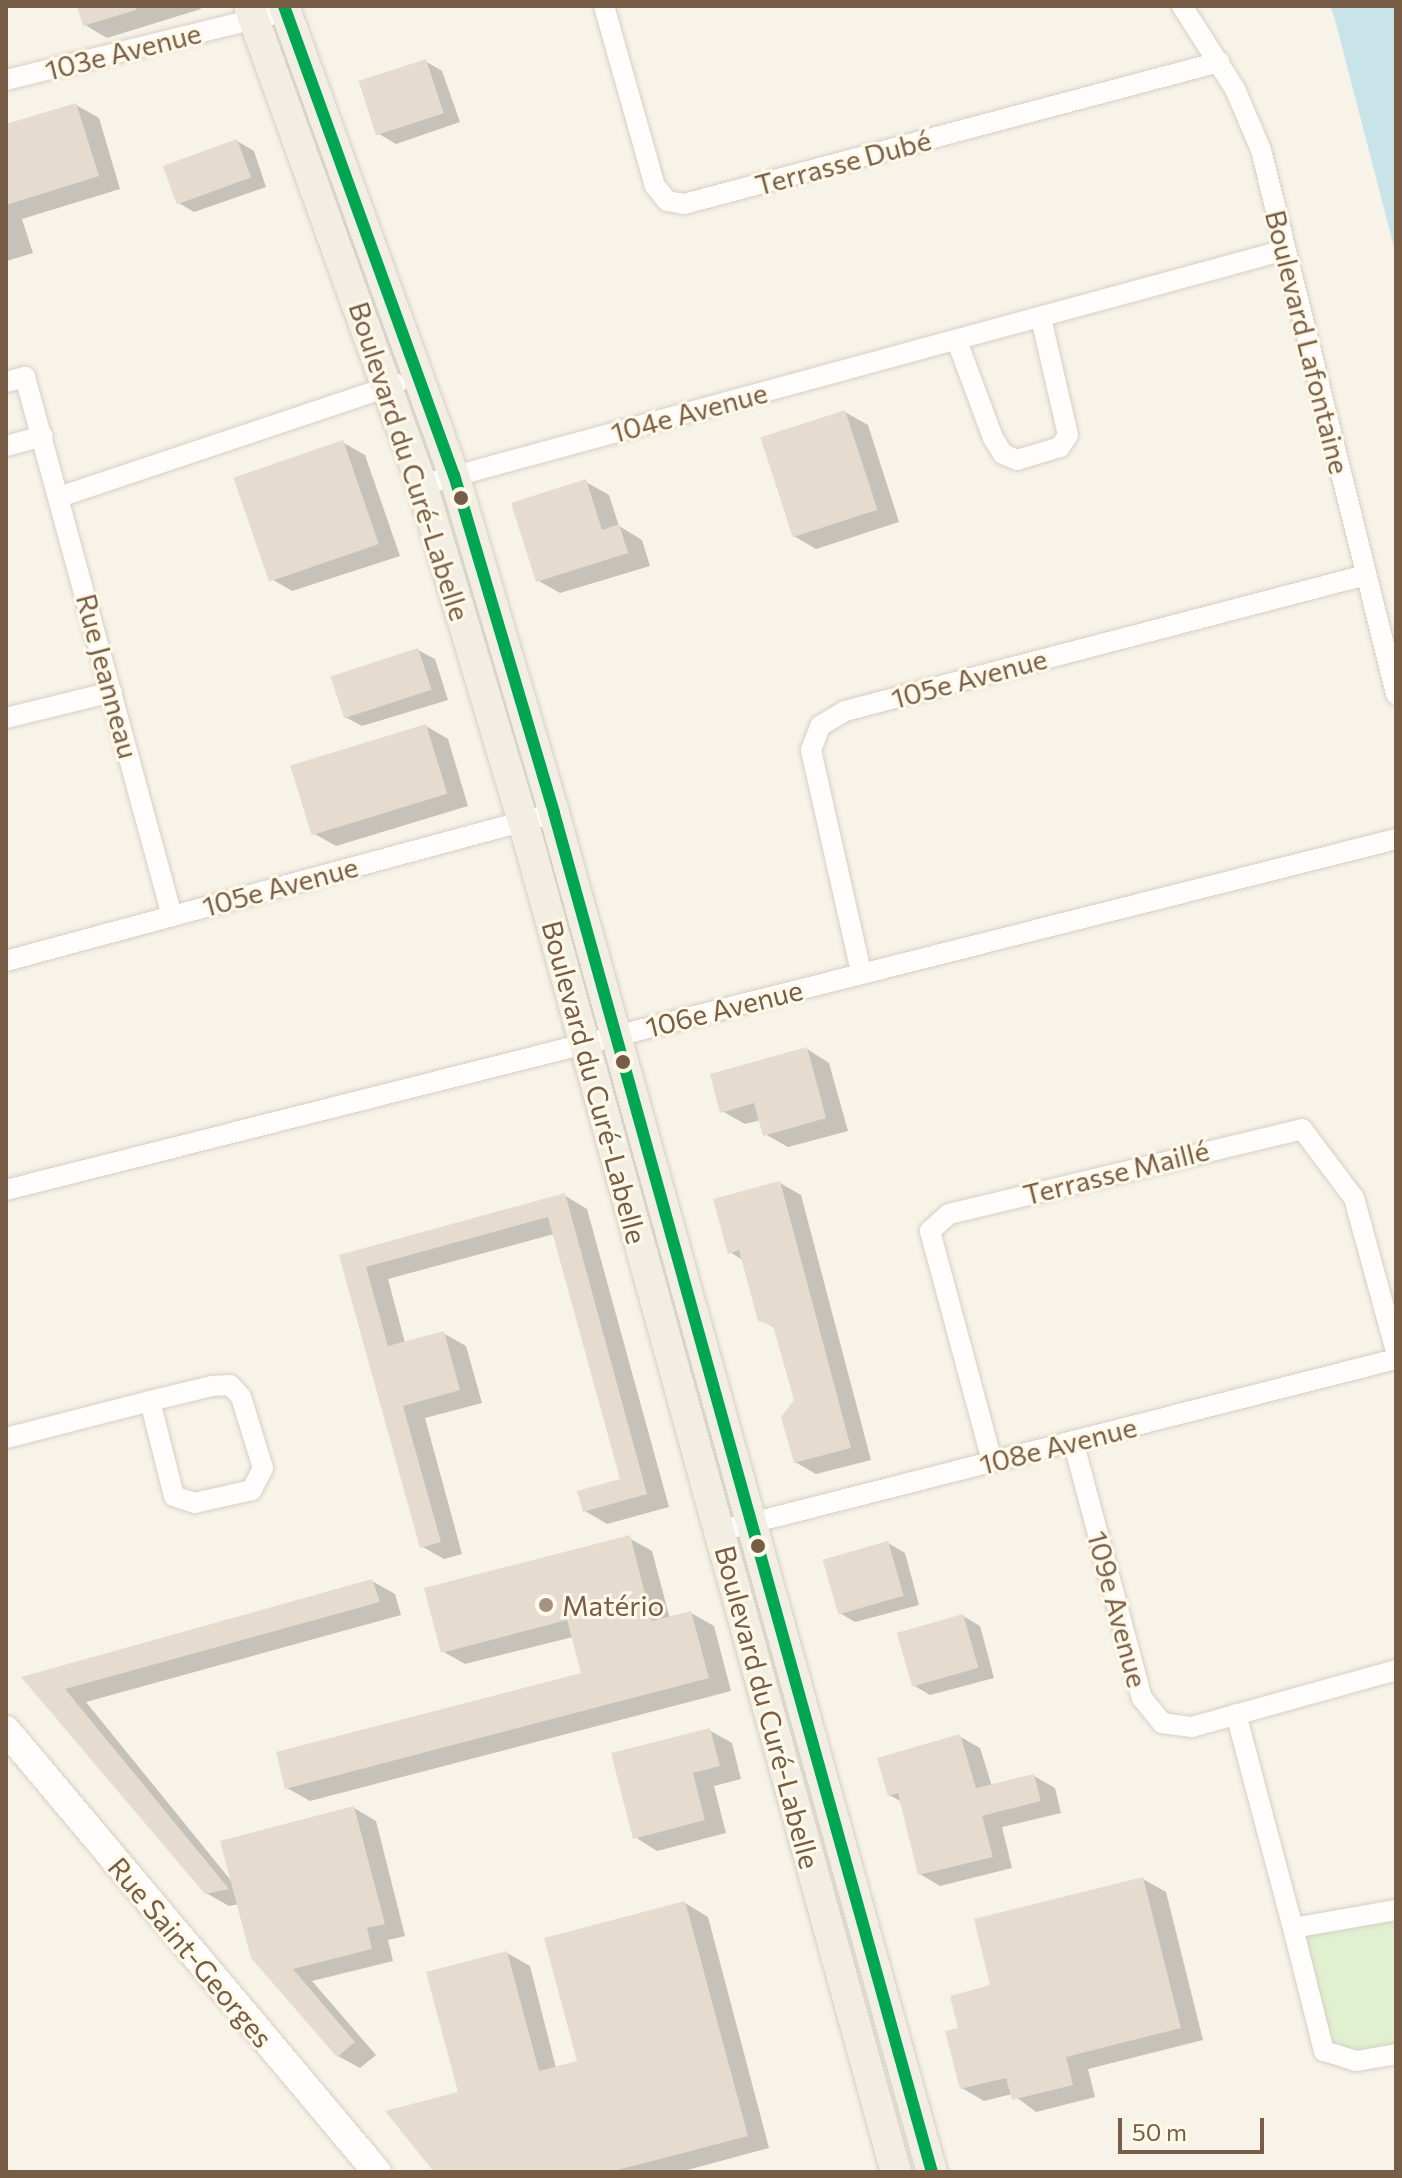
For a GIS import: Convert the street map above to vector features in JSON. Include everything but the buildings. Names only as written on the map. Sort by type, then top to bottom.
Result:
[{"type":"main road","name":"Boulevard du Curé-Labelle","points":[[285,8],[454,475],[554,813],[861,1929],[932,2172]]},
{"type":"main road","name":"Boulevard du Curé-Labelle","points":[[251,12],[422,485],[523,821],[896,2172]]},
{"type":"main road","points":[[830,1938],[861,1929]]},
{"type":"street","name":"Terrasse Dubé","points":[[604,6],[655,186],[667,201],[684,204],[1219,62]]},
{"type":"street","name":"Boulevard Lafontaine","points":[[1182,6],[1219,62],[1261,150],[1396,694]]},
{"type":"street","name":"103e Avenue","points":[[6,80],[251,12],[285,8]]},
{"type":"street","name":"104e Avenue","points":[[422,485],[1285,250]]},
{"type":"street","points":[[957,341],[993,438],[1003,454],[1017,460],[1060,447],[1068,435],[1041,318]]},
{"type":"street","points":[[59,497],[419,376]]},
{"type":"street","name":"Rue Jeanneau","points":[[6,382],[25,377],[172,916]]},
{"type":"street","points":[[6,446],[43,436]]},
{"type":"street","name":"105e Avenue","points":[[861,972],[811,750],[820,726],[845,711],[1366,575]]},
{"type":"street","points":[[6,718],[112,692]]},
{"type":"street","name":"105e Avenue","points":[[6,961],[554,813]]},
{"type":"street","name":"106e Avenue","points":[[6,1190],[1396,839]]},
{"type":"street","name":"Terrasse Maillé","points":[[992,1461],[930,1231],[949,1214],[1302,1129],[1354,1198],[1396,1352]]},
{"type":"street","name":"108e Avenue","points":[[720,1531],[1396,1359]]},
{"type":"street","points":[[6,1438],[150,1401],[230,1385],[241,1397],[263,1468],[252,1490],[195,1503],[174,1496],[150,1401]]},
{"type":"street","name":"109e Avenue","points":[[1073,1441],[1142,1698],[1162,1723],[1192,1727],[1396,1670]]},
{"type":"street","points":[[1236,1714],[1324,2051],[1357,2061],[1396,2054]]},
{"type":"street","name":"Rue Saint-Georges","points":[[6,1730],[377,2172]]},
{"type":"street","points":[[1293,1928],[1396,1910]]},
{"type":"green space","points":[[1396,1910],[1396,2054],[1324,2051],[1293,1928]]},
{"type":"water","points":[[1330,6],[1396,6],[1396,255],[1334,16]]},
{"type":"transit line","points":[[284,6],[454,475],[554,813],[932,2172]]},
{"type":"place","name":"Matério","points":[[546,1605]]}]
